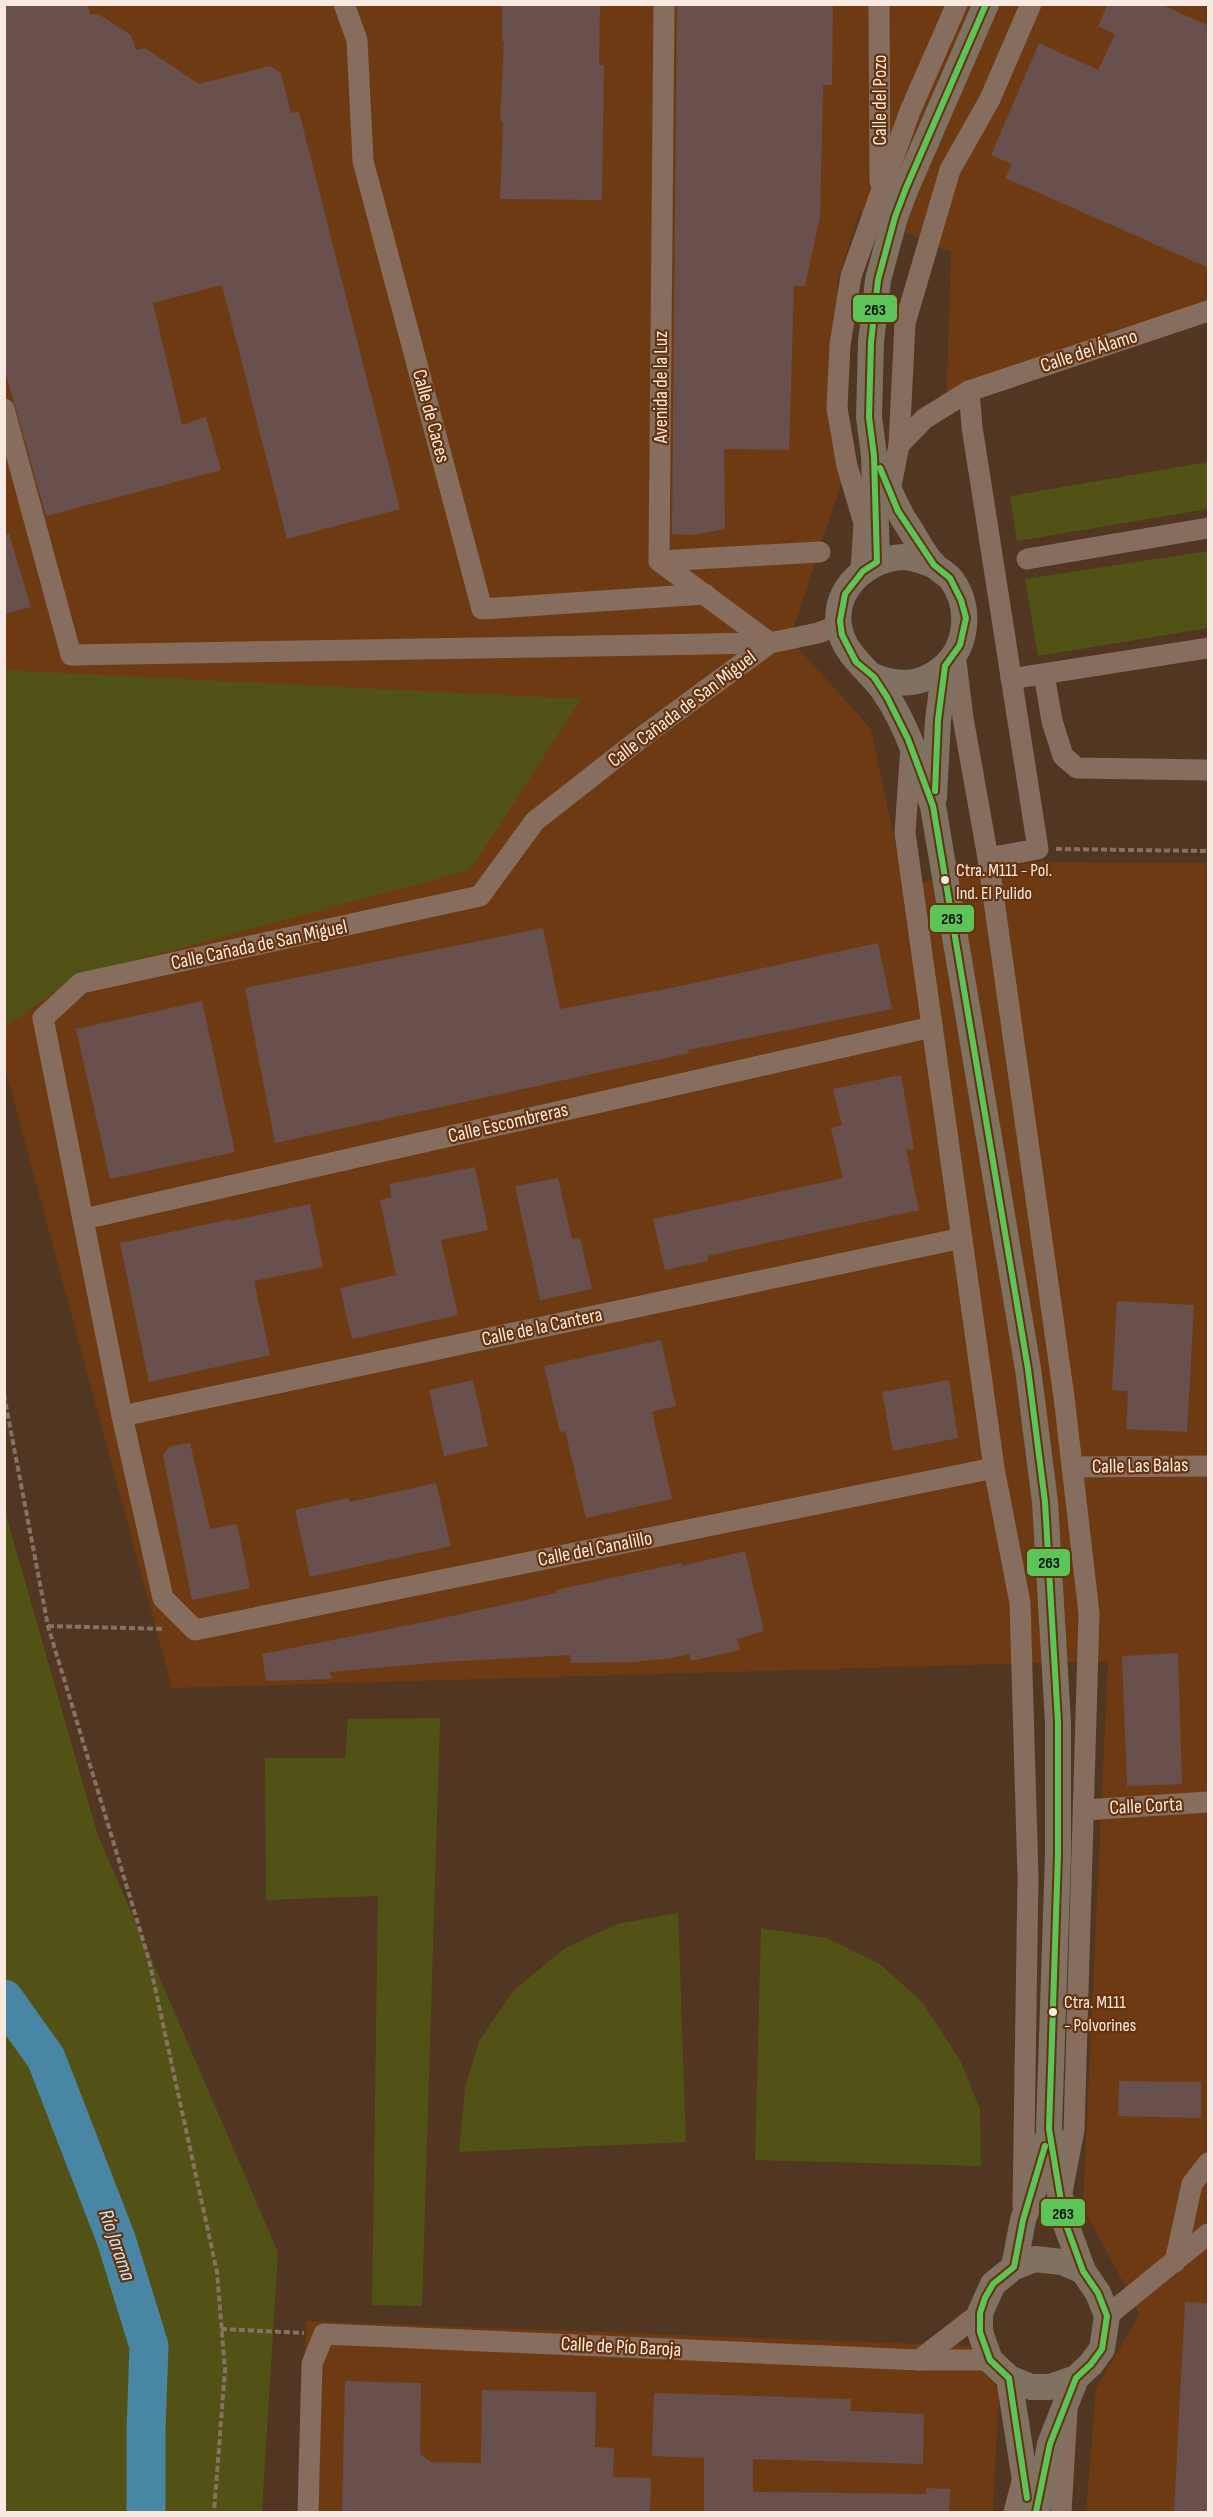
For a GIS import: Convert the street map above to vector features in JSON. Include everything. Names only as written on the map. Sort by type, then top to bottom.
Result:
[{"type":"main road","points":[[869,567],[874,456],[869,376],[873,314],[881,269],[906,188],[986,4]]},
{"type":"main road","points":[[873,676],[891,683],[912,683],[929,679],[950,660],[960,645],[966,618],[961,600],[950,578],[934,565],[898,511],[874,456]]},
{"type":"main road","points":[[934,565],[905,557],[869,567],[847,589],[840,606],[838,625],[846,647],[858,664],[873,676],[888,697],[911,743],[933,806],[1028,1369],[1045,1502],[1058,1722],[1058,1854],[1049,2129],[1060,2202],[1083,2271],[1098,2293],[1107,2316],[1102,2349],[1071,2388],[1050,2444],[1036,2512]]},
{"type":"main road","points":[[933,806],[937,776],[938,720],[950,660]]},
{"type":"main road","points":[[1014,2267],[1023,2220],[1034,2189],[1049,2129]]},
{"type":"main road","points":[[1071,2388],[1031,2387],[1009,2378],[990,2361],[980,2332],[980,2313],[993,2284],[1014,2267],[1035,2259],[1062,2262],[1083,2271]]},
{"type":"main road","points":[[1009,2378],[1030,2512]]},
{"type":"street","name":"Calle de Caces","points":[[344,4],[357,40],[363,160],[482,609],[705,594]]},
{"type":"street","name":"Avenida de la Luz","points":[[659,561],[664,4]]},
{"type":"street","name":"Calle del Pozo","points":[[879,4],[881,196]]},
{"type":"street","points":[[869,567],[864,523],[848,466],[837,408],[840,345],[851,276],[910,111],[957,4]]},
{"type":"street","points":[[890,491],[899,445],[905,323],[950,170],[990,99],[1030,4]]},
{"type":"street","name":"Calle del Álamo","points":[[899,445],[924,419],[969,391],[1209,311]]},
{"type":"street","points":[[969,391],[972,427],[1038,849],[988,858]]},
{"type":"street","name":"Calle Cañada de San Miguel","points":[[4,409],[71,655],[770,644]]},
{"type":"street","points":[[1027,559],[1209,528]]},
{"type":"street","points":[[659,561],[820,552]]},
{"type":"street","points":[[659,561],[770,644],[818,633],[838,625]]},
{"type":"street","name":"Calle Cañada de San Miguel","points":[[84,1219],[43,1018],[81,984],[480,896],[535,821],[646,734],[770,644]]},
{"type":"street","points":[[1011,679],[1209,648]]},
{"type":"street","points":[[950,660],[963,718],[988,858],[1072,1467],[1089,1613],[1074,2130],[1060,2202]]},
{"type":"street","points":[[1044,674],[1052,721],[1063,756],[1077,768],[1209,770]]},
{"type":"street","points":[[911,743],[905,833],[994,1468],[1020,1615],[1028,1877],[1023,2220]]},
{"type":"street","name":"Calle Escombreras","points":[[84,1219],[932,1027]]},
{"type":"street","points":[[84,1219],[122,1416],[163,1598],[195,1630]]},
{"type":"street","name":"Calle de la Cantera","points":[[122,1416],[962,1238]]},
{"type":"street","name":"Calle Las Balas","points":[[1072,1467],[1209,1466]]},
{"type":"street","name":"Calle del Canalillo","points":[[195,1630],[994,1468]]},
{"type":"street","name":"Calle Corta","points":[[1084,1810],[1209,1802]]},
{"type":"street","points":[[1175,2262],[1192,2184],[1209,2163]]},
{"type":"street","points":[[1107,2316],[1209,2234]]},
{"type":"street","points":[[919,2360],[980,2313]]},
{"type":"street","points":[[308,2512],[312,2364],[324,2334]]},
{"type":"street","name":"Calle de Pío Baroja","points":[[324,2334],[919,2360],[990,2361]]},
{"type":"street","points":[[1061,2512],[1071,2388]]},
{"type":"street","points":[[1014,2512],[1023,2474]]},
{"type":"path","points":[[1038,849],[1209,850]]},
{"type":"path","points":[[4,1395],[48,1626],[148,1960],[217,2272],[225,2370],[214,2512]]},
{"type":"path","points":[[48,1626],[195,1630]]},
{"type":"path","points":[[221,2329],[324,2334]]},
{"type":"shaded area","points":[[5,5],[1208,5],[1208,320],[946,410],[951,252],[860,211],[837,282],[849,459],[790,639],[871,729],[904,886],[1037,862],[1208,863],[1208,2512],[1086,2512],[1096,2389],[1140,2314],[1083,2207],[1108,1661],[172,1688],[5,1068]]},
{"type":"shaded area","points":[[1208,462],[1208,509],[1017,541],[1010,496]]},
{"type":"shaded area","points":[[1208,551],[1208,628],[1038,656],[1025,579]]},
{"type":"shaded area","points":[[4,670],[581,699],[470,870],[79,975],[5,1027]]},
{"type":"shaded area","points":[[4,1508],[97,1833],[278,2252],[262,2512],[5,2512]]},
{"type":"shaded area","points":[[440,1718],[422,2306],[372,2305],[378,1896],[266,1900],[265,1758],[345,1758],[348,1719]]},
{"type":"shaded area","points":[[678,1913],[686,2142],[459,2152],[465,2088],[479,2041],[514,1990],[564,1949],[617,1924]]},
{"type":"shaded area","points":[[761,1928],[827,1938],[880,1964],[922,2002],[960,2060],[980,2109],[981,2166],[755,2160]]},
{"type":"shaded area","points":[[306,2321],[972,2346],[999,2391],[993,2512],[301,2512]]},
{"type":"building","points":[[4,4],[87,4],[90,14],[98,14],[131,35],[136,50],[145,48],[199,84],[270,66],[281,73],[291,113],[299,112],[400,509],[287,539],[222,285],[153,303],[182,425],[206,417],[221,470],[46,516],[4,367]]},
{"type":"building","points":[[502,4],[600,4],[599,65],[604,65],[602,200],[500,199],[503,122],[500,121],[504,41],[502,41]]},
{"type":"building","points":[[677,4],[833,4],[832,85],[823,85],[820,216],[805,286],[794,286],[789,450],[724,449],[725,529],[693,535],[672,534]]},
{"type":"building","points":[[1108,4],[1160,4],[1209,26],[1209,268],[1005,178],[1012,164],[991,155],[1039,43],[1098,70],[1115,34],[1098,26]]},
{"type":"building","points":[[9,534],[31,607],[4,614],[4,535]]},
{"type":"building","points":[[543,928],[560,1009],[676,987],[878,943],[892,1009],[688,1050],[689,1053],[275,1143],[245,988]]},
{"type":"building","points":[[202,1001],[235,1152],[110,1179],[76,1029]]},
{"type":"building","points":[[901,1075],[914,1149],[906,1150],[919,1210],[707,1256],[708,1261],[665,1270],[653,1219],[843,1178],[831,1128],[842,1125],[833,1089]]},
{"type":"building","points":[[475,1167],[488,1230],[441,1240],[458,1315],[352,1339],[340,1288],[396,1275],[380,1200],[392,1197],[389,1184]]},
{"type":"building","points":[[558,1178],[572,1239],[580,1238],[592,1289],[540,1300],[515,1186]]},
{"type":"building","points":[[310,1204],[323,1267],[254,1281],[270,1355],[149,1382],[120,1243]]},
{"type":"building","points":[[1117,1301],[1194,1305],[1187,1432],[1126,1429],[1128,1391],[1112,1390]]},
{"type":"building","points":[[661,1340],[676,1406],[652,1412],[672,1499],[586,1518],[565,1431],[560,1432],[544,1366]]},
{"type":"building","points":[[473,1380],[488,1446],[444,1456],[429,1390]]},
{"type":"building","points":[[949,1380],[958,1438],[893,1451],[882,1392]]},
{"type":"building","points":[[190,1443],[210,1529],[237,1524],[250,1588],[192,1600],[163,1455],[170,1446]]},
{"type":"building","points":[[436,1483],[451,1546],[310,1577],[295,1510],[348,1498],[350,1502]]},
{"type":"building","points":[[745,1551],[764,1631],[737,1639],[740,1650],[691,1661],[689,1654],[633,1662],[571,1663],[570,1655],[443,1662],[330,1672],[332,1679],[266,1681],[262,1654],[434,1620],[557,1593],[556,1590],[681,1563],[682,1566]]},
{"type":"building","points":[[1178,1653],[1182,1784],[1127,1786],[1122,1656]]},
{"type":"building","points":[[1119,2081],[1201,2082],[1201,2118],[1118,2116]]},
{"type":"building","points":[[1185,2302],[1209,2303],[1209,2512],[1174,2512]]},
{"type":"building","points":[[345,2381],[421,2383],[420,2454],[431,2462],[481,2463],[482,2390],[596,2392],[595,2447],[614,2448],[613,2477],[651,2478],[650,2512],[342,2512]]},
{"type":"building","points":[[654,2393],[851,2399],[850,2411],[924,2414],[923,2464],[753,2459],[753,2492],[926,2494],[926,2488],[950,2489],[949,2512],[704,2512],[704,2458],[652,2456]]},
{"type":"waterway","name":"Río Jarama","points":[[4,1999],[46,2058],[116,2239],[149,2346],[146,2512]]},
{"type":"transit line","name":"263","points":[[986,4],[906,188],[895,217],[878,280],[871,342],[869,417],[874,456],[877,562],[863,571],[845,594],[840,621],[842,635],[856,662],[874,677],[887,697],[908,739],[933,806],[1028,1369],[1045,1502],[1058,1722],[1058,1854],[1049,2129],[1064,2219],[1083,2271],[1098,2293],[1107,2316],[1102,2349],[1091,2364],[1076,2378],[1050,2444],[1036,2512]]},
{"type":"transit line","name":"263","points":[[880,468],[898,511],[934,565],[950,578],[961,600],[966,618],[960,645],[945,666],[938,720],[935,791]]},
{"type":"transit line","name":"263","points":[[1027,2498],[1009,2378],[990,2360],[980,2332],[980,2313],[993,2284],[1014,2267],[1023,2220],[1045,2146]]},
{"type":"place","name":"Ctra. M111 - Pol. Ind. El Pulido","points":[[945,880]]},
{"type":"place","name":"Ctra. M111 - Polvorines","points":[[1053,2012]]}]
